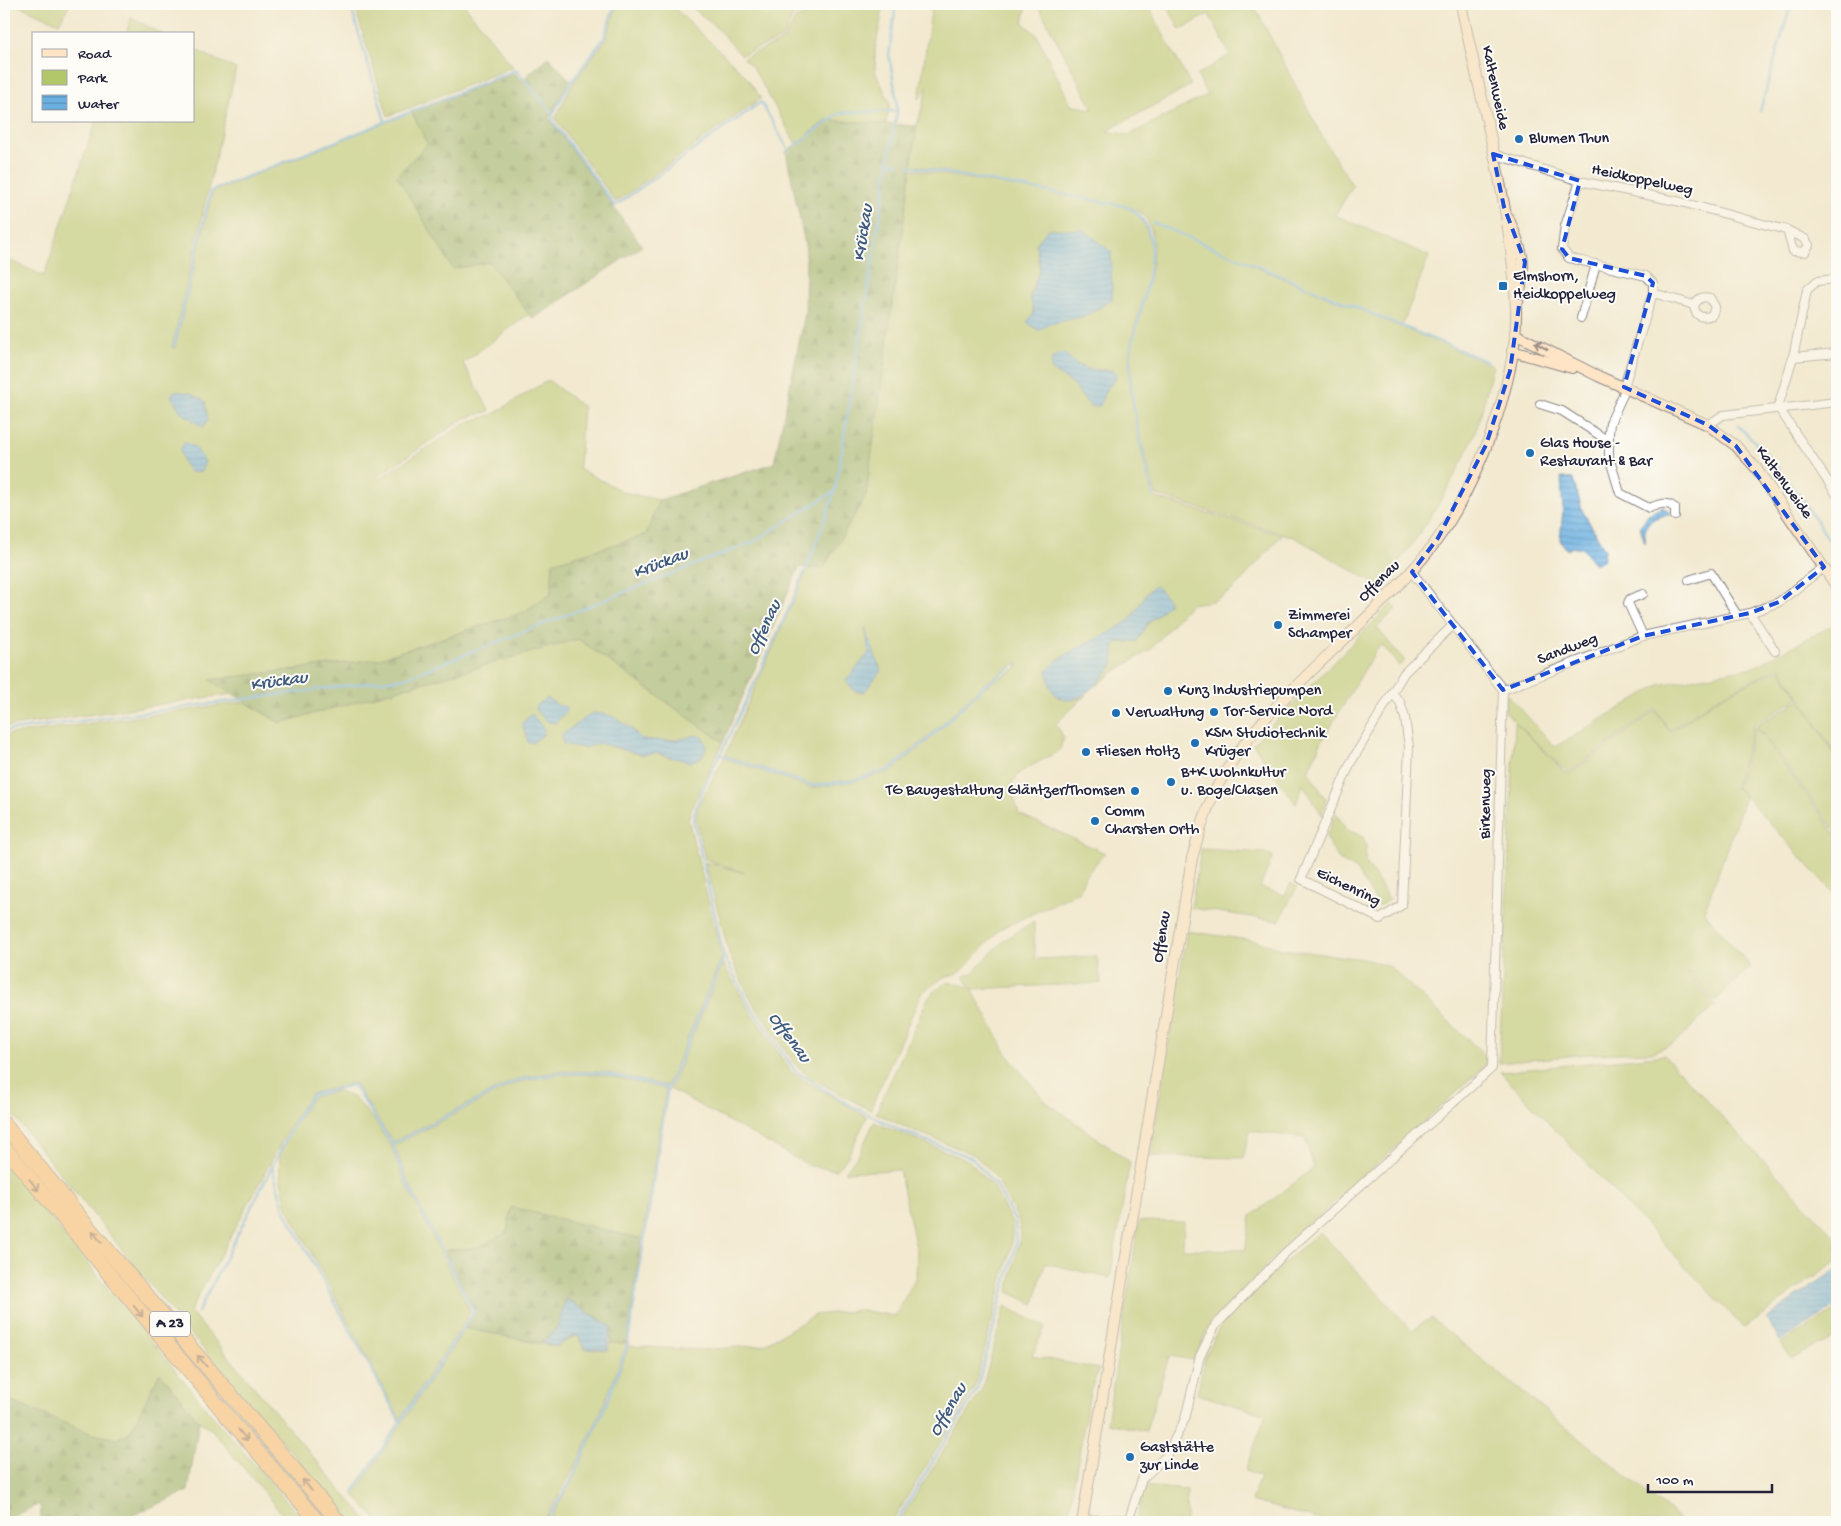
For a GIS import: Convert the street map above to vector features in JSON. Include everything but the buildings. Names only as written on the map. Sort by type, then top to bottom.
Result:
[{"type":"highway","name":"A 23","points":[[4,1124],[88,1227],[339,1522]]},
{"type":"highway","name":"A 23","points":[[4,1147],[226,1416],[318,1522]]},
{"type":"main road","name":"Kaltenweide","points":[[1461,4],[1504,207],[1516,309],[1510,371],[1484,451]]},
{"type":"main road","name":"Kaltenweide","points":[[1515,334],[1598,376],[1708,425],[1736,446],[1756,468],[1837,587]]},
{"type":"main road","name":"Kaltenweide","points":[[1512,351],[1598,376]]},
{"type":"main road","name":"Offenau","points":[[1082,1521],[1192,858],[1207,812],[1218,786],[1248,739],[1412,572],[1438,538],[1470,483],[1484,451]]},
{"type":"street","name":"Heidkoppelweg","points":[[1493,154],[1580,182],[1681,202],[1787,230]]},
{"type":"street","points":[[1580,182],[1565,226],[1562,249],[1569,258],[1646,276],[1653,283],[1653,293],[1625,387],[1610,423],[1608,433],[1610,442],[1609,457],[1620,494],[1650,508],[1662,503],[1670,504],[1675,508],[1675,516]]},
{"type":"street","points":[[1581,318],[1596,264]]},
{"type":"street","points":[[1837,279],[1817,280],[1807,290],[1792,357],[1778,407],[1837,495]]},
{"type":"street","points":[[1653,293],[1694,305]]},
{"type":"street","points":[[1792,357],[1837,353]]},
{"type":"street","points":[[1708,425],[1723,415],[1778,407],[1837,402]]},
{"type":"street","points":[[1540,404],[1562,411],[1610,442]]},
{"type":"street","name":"Sandweg","points":[[1503,690],[1643,636],[1750,613],[1779,602],[1824,567]]},
{"type":"street","points":[[1412,572],[1503,690]]},
{"type":"street","points":[[1689,580],[1711,573],[1737,615]]},
{"type":"street","points":[[1643,594],[1630,599],[1628,603],[1643,636]]},
{"type":"street","points":[[1750,613],[1775,650]]},
{"type":"street","name":"Eichenring","points":[[1392,693],[1400,702],[1405,718],[1408,747],[1402,905],[1380,919],[1301,879],[1350,764],[1392,693],[1404,673],[1453,625]]},
{"type":"street","name":"Birkenweg","points":[[1082,1521],[1129,1519],[1142,1479],[1166,1456],[1185,1419],[1200,1356],[1215,1326],[1284,1254],[1492,1068],[1503,690]]},
{"type":"highlighted area","points":[[1493,154],[1580,181],[1562,249],[1569,258],[1646,276],[1653,283],[1624,387],[1708,425],[1736,446],[1824,567],[1779,602],[1750,613],[1643,636],[1503,690],[1412,572],[1438,538],[1486,445],[1510,371],[1525,262],[1504,207]]},
{"type":"green space","points":[[15,4],[70,4],[59,23]]},
{"type":"green space","points":[[354,4],[464,4],[513,67],[388,116]]},
{"type":"green space","points":[[617,4],[670,4],[744,74],[761,98],[616,202],[555,119],[573,83],[606,39]]},
{"type":"green space","points":[[688,4],[821,4],[793,16],[783,38],[741,55],[719,30]]},
{"type":"green space","points":[[825,4],[884,4],[875,50],[875,71],[890,103],[886,124],[827,120],[796,144],[753,68],[743,58],[784,40],[795,19],[823,9]]},
{"type":"green space","points":[[932,4],[1027,4],[1023,23],[1037,35],[1071,105],[1093,109],[1039,7],[1046,4],[1147,4],[1191,85],[1107,131],[1129,135],[1207,95],[1197,75],[1230,55],[1209,14],[1180,30],[1166,4],[1253,4],[1325,142],[1353,186],[1335,215],[1429,256],[1402,326],[1251,265],[1493,365],[1477,427],[1460,466],[1429,519],[1380,586],[1294,537],[1156,495],[1136,414],[1131,364],[1133,342],[1147,289],[1153,246],[1151,228],[1142,214],[1127,207],[1142,221],[1149,239],[1150,259],[1147,281],[1135,326],[1129,367],[1137,433],[1153,497],[1282,535],[1234,589],[1213,601],[1190,604],[1150,650],[1118,669],[1096,686],[1113,665],[1114,645],[1117,642],[1128,643],[1142,635],[1144,628],[1168,605],[1150,589],[1130,620],[1097,640],[1057,659],[1073,701],[1086,695],[1056,724],[1064,738],[1059,751],[1022,771],[1010,785],[1019,814],[1105,853],[1085,876],[1079,892],[1000,929],[961,972],[943,978],[922,992],[870,1110],[809,1077],[794,1063],[753,1003],[730,957],[705,862],[745,873],[705,859],[696,819],[698,806],[724,758],[812,788],[856,781],[891,771],[928,741],[986,686],[1017,668],[1019,662],[984,684],[926,739],[889,769],[854,779],[812,785],[725,755],[808,568],[823,569],[866,495],[911,169],[1075,197],[911,165],[917,126],[928,86],[919,99]],"holes":[[[1036,244],[1111,277],[1112,300],[1085,316],[1049,324],[1039,330],[1028,322],[1034,313],[1030,295],[1040,269]],[[1064,353],[1080,366],[1092,370],[1113,370],[1115,380],[1091,407],[1070,382]],[[866,629],[881,671],[846,681],[869,653]]]},
{"type":"green space","points":[[131,18],[159,32],[127,32]]},
{"type":"green space","points":[[195,49],[236,69],[172,347],[175,348],[212,192],[412,112],[428,144],[397,176],[453,269],[489,262],[529,314],[463,363],[490,411],[465,418],[376,477],[378,479],[468,422],[492,415],[548,380],[583,407],[579,469],[624,492],[659,500],[646,535],[553,563],[551,594],[524,612],[378,659],[211,680],[232,694],[4,727],[4,260],[5,258],[44,276],[96,122],[195,122]]},
{"type":"green space","points":[[548,57],[570,80],[549,118],[642,246],[533,319],[489,262],[453,269],[397,176],[427,144],[412,112],[515,73],[521,81]]},
{"type":"green space","points":[[827,120],[917,126],[866,495],[823,569],[799,567],[723,742],[578,639],[280,723],[210,680],[378,659],[524,612],[551,594],[553,563],[646,535],[659,500],[774,463],[805,314],[806,250],[786,152]]},
{"type":"green space","points":[[1392,603],[1397,608],[1377,628],[1405,661],[1399,666],[1382,645],[1376,650],[1321,743],[1308,771],[1326,799],[1322,815],[1303,784],[1296,804],[1253,744]]},
{"type":"green space","points":[[1837,623],[1837,756],[1780,667],[1722,695],[1670,730],[1655,709],[1568,773],[1505,712],[1505,696],[1509,696],[1555,747],[1659,685],[1754,667]]},
{"type":"green space","points":[[578,639],[723,742],[694,802],[688,819],[722,957],[667,1086],[604,1072],[560,1071],[517,1079],[393,1142],[354,1083],[311,1094],[298,1112],[190,1311],[368,1522],[351,1522],[181,1323],[4,1104],[4,735],[245,702],[280,723]],"holes":[[[628,724],[641,739],[682,739],[695,735],[671,758],[656,753],[643,755],[599,743],[584,748],[563,744],[561,735]]]},
{"type":"green space","points":[[1780,669],[1799,698],[1754,724],[1735,787],[1745,797],[1704,912],[1751,967],[1714,1002],[1689,972],[1687,973],[1715,1006],[1675,1042],[1653,1052],[1590,1054],[1499,1063],[1515,722],[1568,775],[1655,711],[1670,732],[1722,696]]},
{"type":"green space","points":[[1801,700],[1837,759],[1837,833],[1756,725]]},
{"type":"green space","points":[[1755,726],[1837,836],[1837,897],[1737,787]]},
{"type":"green space","points":[[1336,813],[1346,829],[1363,837],[1366,845],[1365,861],[1389,899],[1379,906],[1356,869],[1339,860],[1326,838]]},
{"type":"green space","points":[[1201,849],[1265,853],[1273,856],[1260,887],[1285,895],[1291,883],[1297,887],[1279,921],[1191,908]]},
{"type":"green space","points":[[1034,921],[1035,959],[1097,956],[1101,983],[972,989],[1008,1056],[1045,1101],[1130,1162],[1110,1278],[1045,1263],[1034,1304],[1008,1292],[1021,1234],[1018,1219],[993,1173],[973,1154],[907,1128],[876,1113],[928,998],[939,987],[947,983],[971,988],[964,976],[972,973],[1003,941]]},
{"type":"green space","points":[[1187,931],[1256,941],[1282,949],[1364,959],[1390,967],[1487,1057],[1485,1066],[1280,1252],[1210,1323],[1194,1360],[1169,1356],[1146,1431],[1107,1423],[1139,1221],[1184,1222],[1183,1249],[1245,1250],[1251,1216],[1314,1168],[1305,1138],[1250,1131],[1243,1158],[1150,1156]]},
{"type":"green space","points":[[723,963],[747,1006],[792,1073],[867,1117],[847,1158],[836,1170],[810,1166],[670,1089]]},
{"type":"green space","points":[[1664,1055],[1837,1239],[1837,1260],[1744,1328],[1500,1072]]},
{"type":"green space","points":[[560,1074],[604,1075],[666,1089],[642,1239],[511,1207],[507,1232],[479,1247],[442,1251],[407,1179],[394,1145],[518,1082]]},
{"type":"green space","points":[[336,1091],[355,1098],[374,1120],[391,1146],[404,1180],[471,1312],[400,1419],[287,1207],[281,1182],[280,1156],[294,1126],[313,1097]]},
{"type":"green space","points":[[874,1122],[969,1161],[994,1188],[1012,1223],[1012,1243],[975,1386],[892,1522],[548,1522],[572,1480],[593,1436],[629,1346],[703,1350],[763,1345],[815,1315],[860,1310],[895,1316],[916,1277],[917,1252],[899,1170],[845,1172],[860,1152]]},
{"type":"green space","points":[[4,1161],[219,1424],[305,1522],[289,1522],[212,1430],[199,1421],[160,1373],[130,1432],[117,1439],[92,1434],[4,1399]]},
{"type":"green space","points":[[511,1207],[642,1239],[627,1343],[610,1343],[612,1327],[566,1298],[557,1328],[541,1343],[465,1328],[475,1312],[442,1251],[479,1247],[507,1232]]},
{"type":"green space","points":[[1320,1232],[1412,1330],[1431,1318],[1683,1522],[1328,1522],[1251,1501],[1260,1477],[1245,1471],[1266,1415],[1197,1394],[1205,1357],[1219,1328],[1287,1260]]},
{"type":"green space","points":[[1005,1306],[1045,1327],[1032,1356],[1099,1369],[1090,1392],[1067,1522],[899,1522],[982,1389]]},
{"type":"green space","points":[[1837,1310],[1837,1335],[1792,1359],[1781,1343]]},
{"type":"green space","points":[[465,1328],[556,1347],[575,1336],[580,1337],[583,1349],[608,1351],[610,1343],[627,1343],[610,1390],[580,1457],[543,1522],[379,1522],[354,1495]]},
{"type":"green space","points":[[160,1373],[199,1421],[188,1491],[118,1522],[41,1522],[40,1504],[4,1520],[4,1399],[92,1434],[117,1439],[130,1432]]},
{"type":"green space","points":[[1144,1486],[1187,1490],[1186,1522],[1136,1522]]},
{"type":"water","points":[[1048,229],[1084,230],[1111,252],[1112,300],[1085,316],[1049,324],[1039,331],[1027,322],[1034,313],[1030,295],[1040,269],[1036,244]]},
{"type":"water","points":[[1064,353],[1080,366],[1092,370],[1113,370],[1116,375],[1115,380],[1106,388],[1100,406],[1091,407],[1070,382],[1051,370],[1052,357]]},
{"type":"water","points":[[174,391],[190,393],[205,401],[208,420],[203,427],[181,412],[171,396]]},
{"type":"water","points":[[185,442],[196,448],[205,462],[201,472],[190,472],[184,464],[180,450]]},
{"type":"water","points":[[1561,478],[1573,479],[1582,510],[1605,550],[1603,561],[1595,564],[1581,547],[1573,547],[1567,550],[1560,540],[1563,510]]},
{"type":"water","points":[[1663,507],[1672,515],[1659,516],[1649,523],[1645,531],[1645,543],[1640,526],[1650,513]]},
{"type":"water","points":[[1156,586],[1168,599],[1168,605],[1147,624],[1137,641],[1117,642],[1114,647],[1113,665],[1084,694],[1075,699],[1065,700],[1057,696],[1051,687],[1047,671],[1064,656],[1127,622],[1147,593]]},
{"type":"water","points":[[865,627],[881,671],[864,692],[856,692],[846,681],[869,653]]},
{"type":"water","points":[[547,698],[559,706],[565,706],[567,710],[556,723],[548,722],[536,711],[536,706]]},
{"type":"water","points":[[593,713],[607,715],[620,720],[641,739],[682,739],[695,735],[703,737],[707,747],[701,758],[690,762],[656,753],[643,755],[599,743],[584,748],[563,744],[561,735]]},
{"type":"water","points":[[532,714],[544,729],[543,735],[532,743],[528,742],[522,723]]},
{"type":"water","points":[[1837,1269],[1837,1306],[1780,1341],[1766,1318]]},
{"type":"water","points":[[566,1299],[611,1327],[607,1350],[584,1348],[581,1337],[575,1335],[556,1346],[542,1343],[557,1329]]},
{"type":"waterway","points":[[350,4],[385,121]]},
{"type":"waterway","points":[[553,114],[572,81],[604,38],[615,4]]},
{"type":"waterway","name":"Krückau","points":[[4,731],[405,678],[753,542],[835,491],[897,111],[889,55],[896,4]]},
{"type":"waterway","points":[[1760,111],[1791,4]]},
{"type":"waterway","points":[[174,346],[211,191],[516,70],[553,114],[552,120],[615,206],[761,102],[789,151]]},
{"type":"waterway","points":[[795,146],[840,113],[897,111]]},
{"type":"waterway","points":[[888,162],[899,164]]},
{"type":"waterway","points":[[909,166],[1125,206],[1141,218],[1150,235],[1151,256],[1130,367],[1138,432],[1154,497]]},
{"type":"waterway","points":[[1154,223],[1488,362]]},
{"type":"waterway","points":[[1737,425],[1778,468],[1801,498],[1834,548]]},
{"type":"waterway","name":"Offenau","points":[[834,493],[800,583],[728,739],[705,784],[693,819],[724,956],[749,1004],[795,1071],[848,1104],[902,1131],[972,1158],[997,1187],[1015,1221],[1016,1244],[977,1389],[896,1522]]},
{"type":"waterway","points":[[721,755],[812,786],[855,780],[890,769],[927,740],[985,685],[1012,667]]},
{"type":"waterway","points":[[545,1522],[570,1483],[610,1395],[628,1343],[668,1088],[724,957]]},
{"type":"waterway","points":[[198,1312],[299,1114],[312,1095],[353,1085],[392,1144],[518,1080],[560,1073],[603,1073],[668,1088]]},
{"type":"waterway","points":[[353,1492],[474,1312],[405,1179],[392,1144]]},
{"type":"waterway","points":[[272,1167],[284,1209],[400,1422]]},
{"type":"place","name":"Blumen Thun","points":[[1519,139]]},
{"type":"place","name":"Elmshorn, Heidkoppelweg","points":[[1503,286]]},
{"type":"place","name":"Glas House - Restaurant & Bar","points":[[1530,453]]},
{"type":"place","name":"Zimmerei Schamper","points":[[1278,625]]},
{"type":"place","name":"Kunz Industriepumpen","points":[[1168,691]]},
{"type":"place","name":"Tor-Service Nord","points":[[1214,712]]},
{"type":"place","name":"Verwaltung","points":[[1116,713]]},
{"type":"place","name":"KSM Studiotechnik Krüger","points":[[1195,743]]},
{"type":"place","name":"Fliesen Holtz","points":[[1086,752]]},
{"type":"place","name":"B+K Wohnkultur u. Boge/Clasen","points":[[1171,782]]},
{"type":"place","name":"TG Baugestaltung Gläntzer/Thomsen","points":[[1135,791]]},
{"type":"place","name":"Comm Charsten Orth","points":[[1095,821]]},
{"type":"place","name":"Gaststätte zur Linde","points":[[1130,1457]]}]
